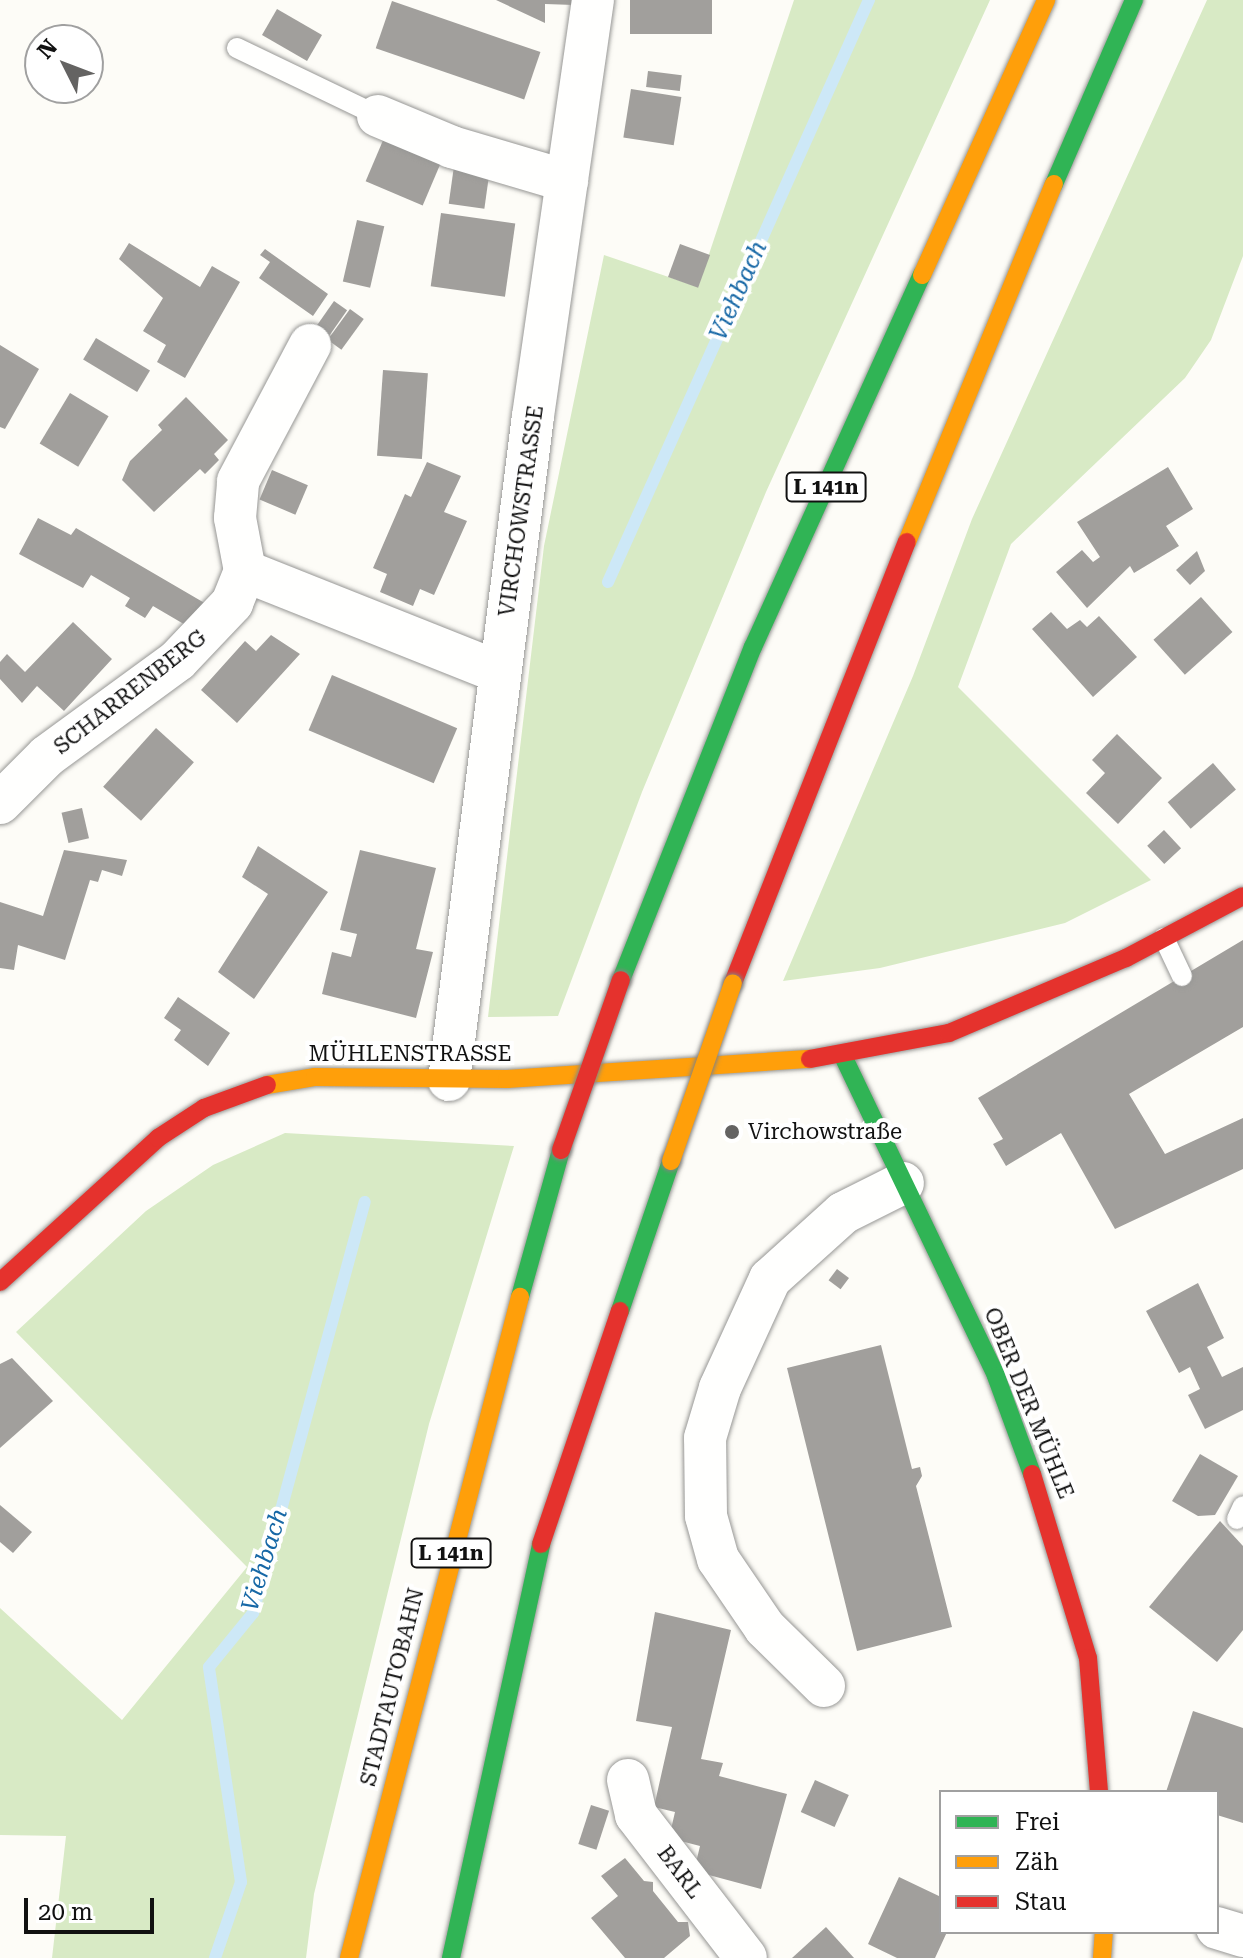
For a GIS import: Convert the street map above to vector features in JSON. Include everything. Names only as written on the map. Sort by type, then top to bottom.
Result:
[{"type":"main road","name":"STADTAUTOBAHN","points":[[349,1958],[467,1489],[561,1150],[621,980],[753,647],[1046,0]]},
{"type":"main road","points":[[451,1958],[530,1578],[733,983],[991,329],[1134,0]]},
{"type":"main road","name":"MÜHLENSTRASSE","points":[[0,1282],[124,1166],[204,1108],[287,1080],[449,1080],[762,1065],[842,1054],[949,1033],[1164,938],[1243,896]]},
{"type":"main road","name":"OBER DER MÜHLE","points":[[842,1054],[891,1146],[903,1183],[996,1376],[1053,1530],[1088,1658],[1099,1790]]},
{"type":"main road","points":[[1102,1958],[1104,1934]]},
{"type":"street","name":"VIRCHOWSTRASSE","points":[[449,1080],[499,672],[593,0]]},
{"type":"street","points":[[378,116],[452,147],[567,181]]},
{"type":"street","points":[[310,345],[238,481],[235,518],[245,571],[499,672]]},
{"type":"street","name":"SCHARRENBERG","points":[[0,803],[47,756],[210,631],[232,603],[245,571]]},
{"type":"street","points":[[824,1686],[765,1628],[718,1559],[706,1516],[705,1438],[720,1388],[770,1279],[843,1213],[903,1183]]},
{"type":"street","name":"BARL","points":[[628,1780],[636,1815],[746,1958]]},
{"type":"street","points":[[1219,1929],[1243,1936]]},
{"type":"lane","points":[[237,48],[378,116]]},
{"type":"lane","points":[[1164,938],[1182,976]]},
{"type":"green space","points":[[794,0],[990,0],[766,492],[642,792],[558,1016],[488,1017],[544,546],[604,255],[698,287]]},
{"type":"green space","points":[[1207,0],[1243,0],[1243,256],[1211,340],[1185,378],[1011,544],[958,687],[1151,880],[1065,923],[880,968],[783,981],[913,676],[972,519]]},
{"type":"green space","points":[[285,1133],[514,1146],[429,1424],[314,1894],[306,1958],[52,1958],[66,1836],[0,1835],[0,1608],[122,1720],[247,1567],[16,1332],[146,1211],[213,1165]]},
{"type":"building","points":[[496,0],[574,0],[574,5],[545,4],[545,23]]},
{"type":"building","points":[[630,0],[712,0],[712,34],[630,34]]},
{"type":"building","points":[[392,1],[540,52],[524,99],[376,48]]},
{"type":"building","points":[[277,9],[322,35],[307,61],[262,35]]},
{"type":"building","points":[[648,71],[682,75],[680,91],[646,87]]},
{"type":"building","points":[[631,89],[681,97],[674,145],[623,137]]},
{"type":"building","points":[[384,138],[441,162],[423,205],[366,181]]},
{"type":"building","points":[[454,166],[490,171],[484,209],[449,204]]},
{"type":"building","points":[[441,213],[515,223],[505,297],[431,286]]},
{"type":"building","points":[[357,220],[384,226],[370,288],[343,281]]},
{"type":"building","points":[[129,243],[200,287],[212,266],[240,282],[185,378],[157,362],[166,345],[143,331],[163,298],[119,259]]},
{"type":"building","points":[[680,244],[710,255],[698,288],[668,277]]},
{"type":"building","points":[[265,249],[328,294],[313,316],[259,278],[270,262],[260,255]]},
{"type":"building","points":[[334,301],[347,310],[329,336],[316,327]]},
{"type":"building","points":[[350,309],[364,319],[341,350],[328,340]]},
{"type":"building","points":[[96,338],[150,370],[137,392],[83,359]]},
{"type":"building","points":[[0,345],[39,369],[5,429],[0,427]]},
{"type":"building","points":[[383,370],[428,373],[422,459],[377,456]]},
{"type":"building","points":[[70,393],[109,416],[78,467],[40,444]]},
{"type":"building","points":[[186,397],[228,440],[214,454],[219,460],[205,474],[200,469],[154,512],[122,480],[130,461],[162,430],[158,425]]},
{"type":"building","points":[[427,462],[461,476],[444,512],[467,521],[434,595],[420,589],[413,606],[380,592],[387,574],[373,568],[405,494],[411,497]]},
{"type":"building","points":[[1168,467],[1193,509],[1166,526],[1179,546],[1134,573],[1130,566],[1087,608],[1056,572],[1082,550],[1093,562],[1100,557],[1077,522]]},
{"type":"building","points":[[272,470],[308,485],[295,515],[259,499]]},
{"type":"building","points":[[38,518],[71,535],[76,528],[208,605],[194,630],[153,606],[145,618],[125,606],[130,598],[91,575],[83,588],[19,554]]},
{"type":"building","points":[[1197,551],[1205,571],[1190,585],[1176,570]]},
{"type":"building","points":[[1201,597],[1232,632],[1185,675],[1153,640]]},
{"type":"building","points":[[1051,612],[1067,629],[1080,620],[1087,627],[1099,616],[1137,657],[1093,697],[1032,629]]},
{"type":"building","points":[[73,622],[112,659],[64,711],[37,686],[22,703],[0,679],[0,662],[7,654],[25,672]]},
{"type":"building","points":[[271,635],[300,654],[237,723],[201,690],[245,641],[256,651]]},
{"type":"building","points":[[332,675],[457,728],[434,783],[309,730]]},
{"type":"building","points":[[156,728],[194,762],[141,821],[103,787]]},
{"type":"building","points":[[1117,734],[1162,778],[1118,824],[1086,793],[1105,773],[1092,760]]},
{"type":"building","points":[[1213,763],[1236,789],[1191,829],[1168,802]]},
{"type":"building","points":[[82,808],[89,838],[69,843],[62,813]]},
{"type":"building","points":[[1164,830],[1181,848],[1164,864],[1147,846]]},
{"type":"building","points":[[258,846],[328,892],[254,999],[218,972],[268,894],[242,877]]},
{"type":"building","points":[[64,850],[127,860],[122,876],[102,870],[98,882],[90,880],[65,960],[18,945],[14,970],[0,968],[0,902],[43,916]]},
{"type":"building","points":[[360,850],[436,868],[416,949],[433,952],[416,1018],[322,994],[332,952],[351,957],[357,934],[340,930]]},
{"type":"building","points":[[1243,940],[1243,1027],[1129,1094],[1165,1154],[1243,1118],[1243,1169],[1115,1229],[1061,1133],[1006,1166],[993,1144],[1003,1139],[978,1098]]},
{"type":"building","points":[[178,997],[230,1033],[208,1066],[174,1040],[181,1030],[164,1018]]},
{"type":"building","points":[[837,1269],[849,1278],[841,1289],[829,1280]]},
{"type":"building","points":[[1198,1283],[1224,1338],[1207,1347],[1222,1377],[1243,1367],[1243,1410],[1205,1429],[1188,1395],[1200,1389],[1190,1367],[1179,1373],[1146,1311]]},
{"type":"building","points":[[881,1345],[912,1469],[920,1467],[922,1476],[916,1486],[952,1627],[857,1651],[787,1368]]},
{"type":"building","points":[[12,1358],[53,1401],[0,1448],[0,1364]]},
{"type":"building","points":[[1200,1454],[1238,1476],[1215,1515],[1198,1516],[1172,1501]]},
{"type":"building","points":[[0,1505],[32,1532],[13,1553],[0,1542]]},
{"type":"building","points":[[1220,1521],[1243,1546],[1243,1630],[1217,1662],[1149,1607]]},
{"type":"building","points":[[655,1612],[731,1630],[701,1759],[723,1763],[719,1776],[787,1794],[761,1889],[694,1871],[700,1846],[669,1838],[675,1812],[654,1807],[672,1727],[636,1721]]},
{"type":"building","points":[[1193,1711],[1243,1728],[1243,1823],[1219,1816],[1219,1790],[1167,1790]]},
{"type":"building","points":[[815,1780],[849,1795],[835,1827],[801,1812]]},
{"type":"building","points":[[591,1805],[609,1811],[596,1850],[578,1844]]},
{"type":"building","points":[[625,1858],[644,1881],[653,1882],[653,1891],[678,1922],[688,1922],[690,1936],[664,1958],[625,1958],[591,1918],[618,1896],[601,1876]]},
{"type":"building","points":[[899,1877],[939,1896],[939,1934],[946,1934],[935,1958],[897,1958],[868,1944]]},
{"type":"building","points":[[826,1927],[854,1958],[792,1958]]},
{"type":"waterway","name":"Viehbach","points":[[608,582],[869,0]]},
{"type":"waterway","name":"Viehbach","points":[[215,1958],[241,1882],[209,1667],[253,1613],[365,1202]]},
{"type":"traffic: fast","points":[[1054,184],[1134,0]]},
{"type":"traffic: fast","points":[[621,980],[753,647],[922,275]]},
{"type":"traffic: fast","points":[[842,1054],[996,1376],[1032,1474]]},
{"type":"traffic: fast","points":[[520,1297],[561,1150]]},
{"type":"traffic: fast","points":[[620,1311],[671,1161]]},
{"type":"traffic: fast","points":[[451,1958],[541,1544]]},
{"type":"traffic: slow","points":[[922,275],[1046,0]]},
{"type":"traffic: slow","points":[[907,542],[1054,184]]},
{"type":"traffic: slow","points":[[671,1161],[733,983]]},
{"type":"traffic: slow","points":[[267,1085],[315,1077],[507,1079],[810,1059]]},
{"type":"traffic: slow","points":[[349,1958],[520,1297]]},
{"type":"traffic: slow","points":[[1102,1958],[1104,1934]]},
{"type":"traffic: jam","points":[[733,983],[907,542]]},
{"type":"traffic: jam","points":[[810,1059],[949,1033],[1126,958],[1243,896]]},
{"type":"traffic: jam","points":[[561,1150],[621,980]]},
{"type":"traffic: jam","points":[[0,1282],[158,1138],[204,1108],[267,1085]]},
{"type":"traffic: jam","points":[[541,1544],[620,1311]]},
{"type":"traffic: jam","points":[[1032,1474],[1088,1658],[1099,1790]]},
{"type":"place","name":"Virchowstraße","points":[[732,1132]]}]
